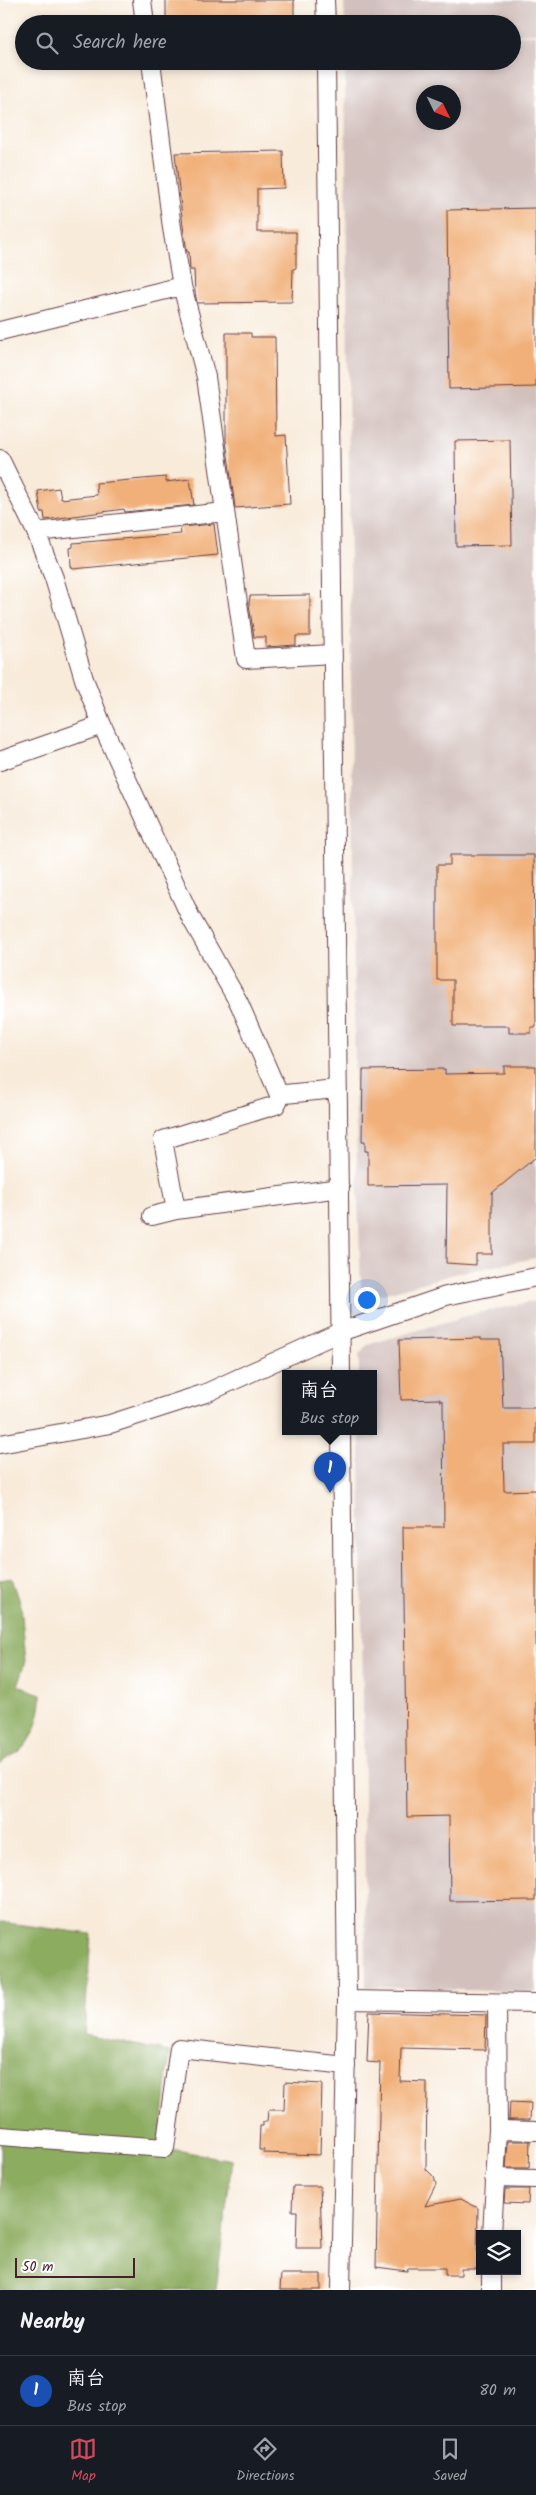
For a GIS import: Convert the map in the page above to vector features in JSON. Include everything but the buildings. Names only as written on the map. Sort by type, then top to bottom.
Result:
[{"type":"street","points":[[142,0],[144,15]]},
{"type":"street","points":[[325,0],[326,15]]},
{"type":"street","points":[[152,70],[172,228],[182,286],[206,377],[246,659],[332,654]]},
{"type":"street","points":[[326,70],[336,1089],[340,1188],[340,1370]]},
{"type":"street","points":[[0,331],[182,286]]},
{"type":"street","points":[[0,459],[36,532],[54,578],[84,679],[102,725],[191,918],[239,1003],[280,1097]]},
{"type":"street","points":[[36,532],[225,512]]},
{"type":"street","points":[[0,761],[102,725]]},
{"type":"street","points":[[176,1210],[163,1140],[276,1105],[280,1097],[285,1094],[336,1089]]},
{"type":"street","points":[[152,1216],[176,1210],[340,1188]]},
{"type":"street","points":[[0,1444],[110,1424],[206,1393],[340,1332],[446,1296],[536,1277]]},
{"type":"street","points":[[341,1435],[348,2000],[341,2290]]},
{"type":"street","points":[[348,2000],[536,2003]]},
{"type":"street","points":[[492,2230],[498,2130],[497,2003]]},
{"type":"street","points":[[0,2136],[165,2148],[179,2048],[346,2066]]},
{"type":"street","points":[[498,2130],[536,2131]]},
{"type":"street","points":[[494,2178],[536,2179]]},
{"type":"street","points":[[491,2275],[491,2290]]},
{"type":"shaded area","points":[[344,0],[536,0],[536,33],[521,34],[521,15],[345,15]]},
{"type":"shaded area","points":[[521,35],[536,35],[536,1258],[458,1273],[369,1298],[361,1292],[355,1094],[345,70],[521,70]]},
{"type":"shaded area","points":[[536,1301],[536,1992],[366,1987],[360,1435],[377,1435],[377,1370],[359,1370],[359,1356],[367,1345],[473,1314]]},
{"type":"green space","points":[[12,1578],[21,1605],[26,1661],[18,1686],[41,1694],[41,1701],[37,1723],[27,1744],[0,1764],[0,1580]]},
{"type":"green space","points":[[0,1922],[91,1934],[84,2035],[170,2052],[160,2147],[232,2160],[216,2290],[0,2290]]},
{"type":"place","name":"南台","points":[[330,1493]]}]
